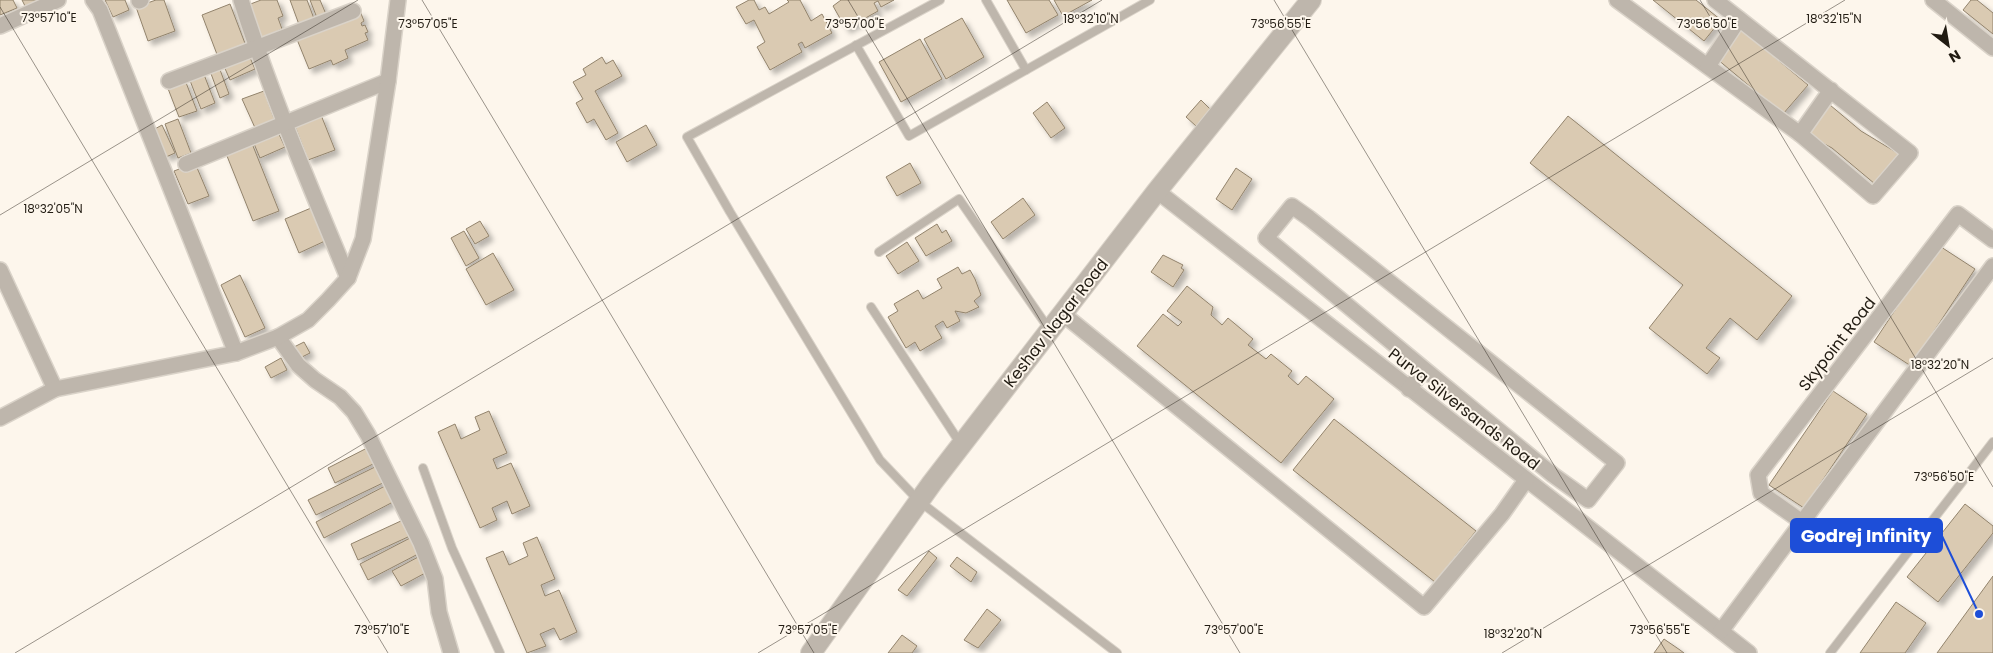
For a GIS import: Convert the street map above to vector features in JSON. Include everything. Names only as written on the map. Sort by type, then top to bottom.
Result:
[{"type":"street","points":[[0,26],[58,0]]},
{"type":"street","points":[[93,0],[104,20],[236,353]]},
{"type":"street","points":[[241,0],[256,49],[284,123],[348,278]]},
{"type":"street","points":[[0,418],[55,389],[236,353],[278,337],[308,320],[328,300],[348,278],[363,239],[388,81],[398,0]]},
{"type":"street","points":[[1618,0],[1800,134],[1873,196],[1910,153],[1715,0]]},
{"type":"street","points":[[1933,0],[1993,48]]},
{"type":"street","name":"Keshav Nagar Road","points":[[811,653],[919,501],[1157,191],[1304,6]]},
{"type":"street","points":[[169,81],[353,11]]},
{"type":"street","points":[[1708,66],[1739,19]]},
{"type":"street","points":[[186,164],[388,81]]},
{"type":"street","points":[[1800,134],[1831,90]]},
{"type":"street","name":"Purva Silversands Road","points":[[1157,191],[1749,653]]},
{"type":"street","points":[[1292,206],[1617,463],[1588,500],[1553,475],[1424,369],[1266,238],[1292,206]]},
{"type":"street","name":"Skypoint Road","points":[[1802,522],[1761,493],[1758,475],[1958,214],[1993,240]]},
{"type":"street","points":[[1721,631],[1993,266]]},
{"type":"street","points":[[0,270],[55,389]]},
{"type":"street","points":[[1063,314],[1424,608],[1502,514],[1526,480]]},
{"type":"street","points":[[278,337],[298,365],[315,380],[340,397],[354,412],[368,435],[421,543],[435,578],[439,612],[451,653]]},
{"type":"street","points":[[1409,389],[1424,369]]},
{"type":"lane","points":[[940,0],[687,137],[730,212],[880,460],[919,501],[1117,653]]},
{"type":"lane","points":[[986,0],[1026,70]]},
{"type":"lane","points":[[856,45],[909,136],[1150,0]]},
{"type":"lane","points":[[879,252],[959,200],[1050,330]]},
{"type":"lane","points":[[871,306],[962,445]]},
{"type":"lane","points":[[1830,653],[1993,442]]},
{"type":"lane","points":[[423,468],[452,548],[500,653]]},
{"type":"building","points":[[0,0],[13,0],[17,8],[0,15]]},
{"type":"building","points":[[22,0],[49,0],[27,10]]},
{"type":"building","points":[[105,0],[125,0],[129,10],[113,17]]},
{"type":"building","points":[[156,0],[164,0],[175,31],[148,41],[136,7]]},
{"type":"building","points":[[261,0],[277,0],[283,16],[278,18],[282,29],[262,38],[248,5]]},
{"type":"building","points":[[290,0],[307,0],[316,24],[301,30]]},
{"type":"building","points":[[310,0],[320,0],[328,19],[319,23]]},
{"type":"building","points":[[749,0],[754,0],[759,10],[765,7],[769,14],[789,2],[787,0],[800,0],[811,21],[822,14],[832,33],[805,48],[802,42],[798,44],[802,52],[770,70],[757,47],[765,42],[754,20],[746,24],[736,7]]},
{"type":"building","points":[[841,0],[894,0],[881,7],[878,1],[874,3],[878,11],[846,29],[833,6]]},
{"type":"building","points":[[1007,0],[1049,0],[1058,15],[1026,33]]},
{"type":"building","points":[[1054,0],[1092,0],[1063,16]]},
{"type":"building","points":[[1653,0],[1696,0],[1721,20],[1704,41]]},
{"type":"building","points":[[1971,0],[1977,0],[1993,13],[1993,34],[1963,10]]},
{"type":"building","points":[[230,4],[246,46],[218,57],[202,15]]},
{"type":"building","points":[[360,11],[364,21],[361,23],[362,26],[365,25],[368,32],[365,33],[368,40],[345,50],[348,58],[333,65],[331,60],[309,69],[296,37]]},
{"type":"building","points":[[962,18],[984,57],[946,79],[924,39]]},
{"type":"building","points":[[1742,30],[1808,85],[1783,114],[1717,59]]},
{"type":"building","points":[[920,39],[942,79],[901,102],[879,62]]},
{"type":"building","points":[[248,53],[255,69],[230,80],[223,64]]},
{"type":"building","points":[[602,57],[606,64],[613,60],[622,76],[595,91],[618,133],[606,140],[594,119],[587,123],[576,103],[583,99],[573,82],[586,75],[583,69]]},
{"type":"building","points":[[219,67],[229,94],[220,98],[210,71]]},
{"type":"building","points":[[203,72],[215,103],[201,109],[189,78]]},
{"type":"building","points":[[185,80],[197,111],[179,117],[167,86]]},
{"type":"building","points":[[264,91],[275,121],[256,130],[242,99]]},
{"type":"building","points":[[1201,100],[1211,110],[1196,126],[1186,117]]},
{"type":"building","points":[[1047,102],[1065,128],[1051,138],[1033,113]]},
{"type":"building","points":[[1830,105],[1861,131],[1899,154],[1875,184],[1832,148],[1806,134]]},
{"type":"building","points":[[321,115],[335,150],[308,160],[295,126]]},
{"type":"building","points":[[1568,116],[1792,296],[1757,340],[1730,318],[1706,348],[1720,358],[1707,374],[1649,328],[1683,285],[1530,163]]},
{"type":"building","points":[[178,119],[191,153],[178,158],[165,124]]},
{"type":"building","points":[[162,125],[175,153],[166,157],[153,130]]},
{"type":"building","points":[[646,125],[657,145],[627,162],[616,142]]},
{"type":"building","points":[[276,128],[285,147],[260,158],[252,139]]},
{"type":"building","points":[[251,141],[279,211],[253,221],[225,151]]},
{"type":"building","points":[[195,163],[209,196],[188,204],[174,171]]},
{"type":"building","points":[[910,163],[921,183],[897,196],[886,177]]},
{"type":"building","points":[[1236,168],[1252,179],[1232,210],[1216,199]]},
{"type":"building","points":[[1023,198],[1035,215],[1003,239],[991,222]]},
{"type":"building","points":[[311,208],[325,241],[299,253],[285,219]]},
{"type":"building","points":[[480,221],[489,236],[475,244],[466,229]]},
{"type":"building","points":[[937,224],[942,233],[946,230],[952,241],[926,256],[915,238]]},
{"type":"building","points":[[464,231],[479,258],[466,266],[451,238]]},
{"type":"building","points":[[907,242],[919,261],[898,274],[886,256]]},
{"type":"building","points":[[1938,245],[1975,269],[1911,366],[1874,342]]},
{"type":"building","points":[[493,253],[514,290],[486,305],[466,269]]},
{"type":"building","points":[[1163,255],[1183,265],[1181,268],[1184,270],[1173,287],[1151,272]]},
{"type":"building","points":[[958,267],[962,274],[970,270],[975,279],[981,295],[974,301],[979,307],[966,313],[955,311],[960,321],[947,328],[943,321],[935,326],[942,338],[920,351],[915,342],[906,348],[888,317],[898,311],[894,304],[918,290],[923,299],[942,288],[937,279]]},
{"type":"building","points":[[240,275],[265,328],[245,337],[221,285]]},
{"type":"building","points":[[1187,286],[1213,307],[1211,315],[1222,325],[1228,318],[1253,339],[1248,345],[1266,359],[1271,354],[1292,371],[1288,376],[1298,385],[1306,376],[1334,399],[1281,463],[1137,346],[1163,314],[1178,326],[1182,322],[1167,311]]},
{"type":"building","points":[[304,342],[310,353],[296,360],[290,349]]},
{"type":"building","points":[[281,358],[287,370],[271,378],[265,367]]},
{"type":"building","points":[[1833,391],[1867,414],[1804,508],[1769,485]]},
{"type":"building","points":[[489,411],[507,453],[493,459],[497,469],[511,463],[530,506],[512,514],[507,501],[492,508],[497,520],[480,528],[438,432],[455,424],[461,439],[480,430],[475,417]]},
{"type":"building","points":[[1334,419],[1476,531],[1435,582],[1293,470]]},
{"type":"building","points":[[371,446],[379,461],[335,483],[328,468]]},
{"type":"building","points":[[379,465],[387,481],[316,515],[308,500]]},
{"type":"building","points":[[385,486],[393,502],[324,538],[316,522]]},
{"type":"building","points":[[1965,504],[1993,526],[1993,533],[1938,602],[1907,577]]},
{"type":"building","points":[[403,520],[410,536],[358,560],[351,544]]},
{"type":"building","points":[[412,537],[420,553],[368,580],[360,564]]},
{"type":"building","points":[[537,537],[555,579],[541,585],[545,596],[559,590],[577,632],[560,640],[554,628],[540,634],[546,646],[527,653],[486,558],[503,551],[509,565],[528,556],[523,543]]},
{"type":"building","points":[[929,551],[937,558],[907,596],[898,590]]},
{"type":"building","points":[[420,556],[429,571],[401,586],[392,571]]},
{"type":"building","points":[[957,557],[977,572],[971,582],[950,566]]},
{"type":"building","points":[[1993,576],[1993,653],[1937,653]]},
{"type":"building","points":[[1896,602],[1926,623],[1905,653],[1860,653]]},
{"type":"building","points":[[987,609],[1001,620],[978,648],[964,640]]},
{"type":"building","points":[[902,635],[917,646],[912,653],[888,653]]},
{"type":"building","points":[[1664,639],[1680,650],[1684,653],[1654,653]]},
{"type":"place","name":"Godrej Infinity","points":[[1979,614]]}]
